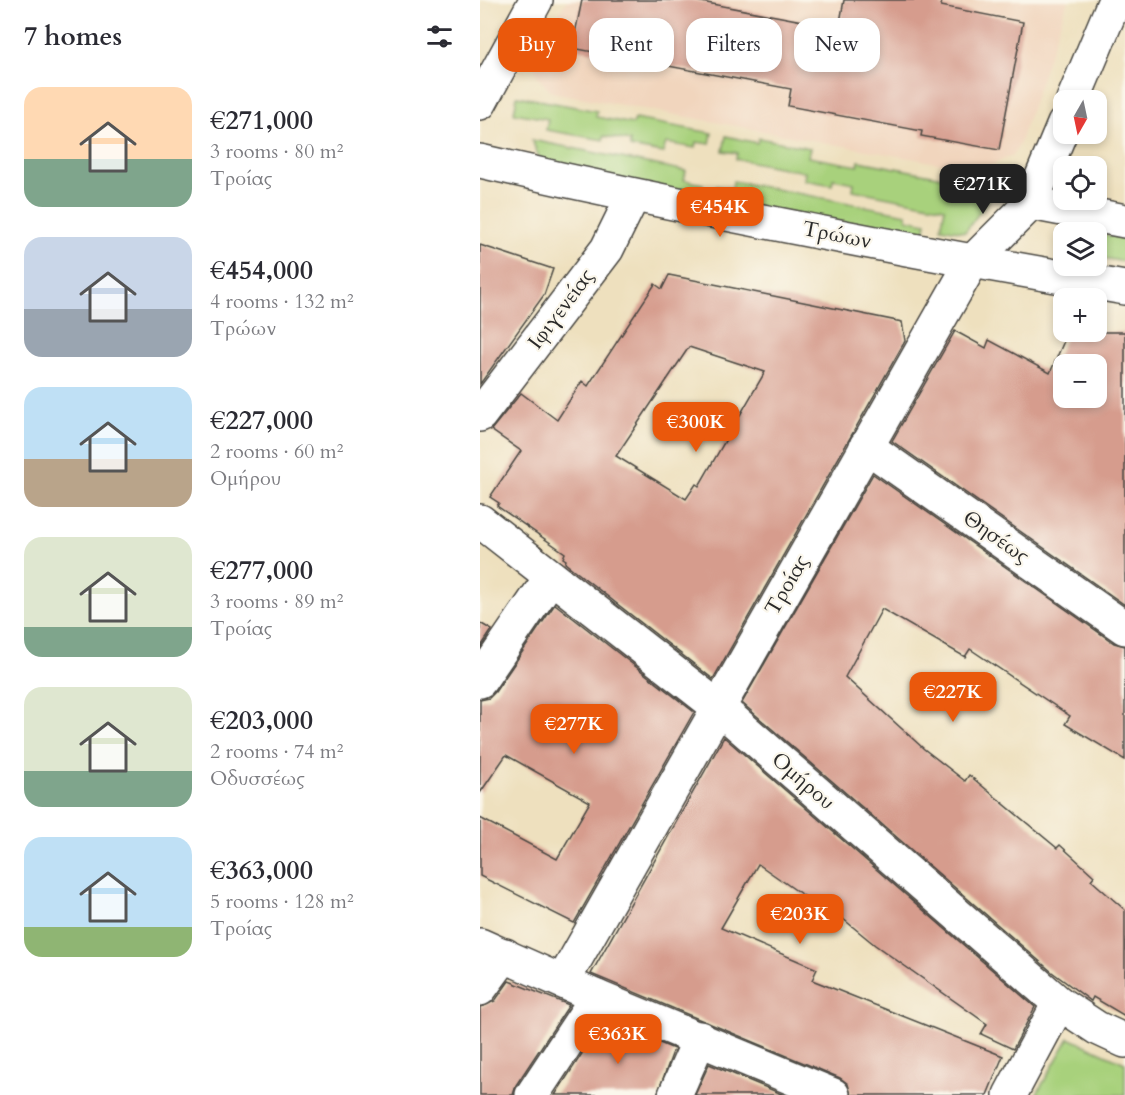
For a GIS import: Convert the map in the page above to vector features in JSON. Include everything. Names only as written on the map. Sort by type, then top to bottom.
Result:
[{"type":"street","points":[[482,97],[536,0]]},
{"type":"street","points":[[1077,90],[1115,0]]},
{"type":"street","points":[[1056,144],[1031,204],[1125,221]]},
{"type":"street","name":"Τρώων","points":[[480,161],[633,196],[972,262],[1125,288]]},
{"type":"street","name":"Ιφιγενείας","points":[[480,415],[607,249],[633,196]]},
{"type":"street","name":"Τροίας","points":[[563,981],[972,262],[1031,204]]},
{"type":"street","name":"Θησέως","points":[[866,446],[1125,628]]},
{"type":"street","name":"Ομήρου","points":[[480,521],[718,707],[1059,1003],[1097,1028],[1125,1041]]},
{"type":"street","points":[[480,681],[551,576]]},
{"type":"street","points":[[480,989],[493,950],[597,997],[833,1095]]},
{"type":"street","points":[[532,1095],[597,997]]},
{"type":"street","points":[[1010,1095],[1059,1003]]},
{"type":"street","points":[[675,1095],[700,1038]]},
{"type":"shaded area","points":[[567,0],[1068,0],[1019,145],[1013,155],[980,171],[551,92],[536,72],[577,72],[577,18],[556,18]]},
{"type":"green space","points":[[517,96],[597,111],[596,117],[633,124],[635,119],[712,133],[710,144],[696,142],[695,148],[666,143],[663,153],[630,147],[630,141],[604,136],[603,140],[546,130],[548,119],[514,113]]},
{"type":"green space","points":[[726,136],[757,143],[759,138],[810,148],[808,157],[858,166],[859,161],[968,182],[967,187],[994,193],[965,232],[941,228],[945,208],[853,190],[854,183],[833,179],[832,185],[804,180],[805,172],[736,159],[737,153],[723,151]]},
{"type":"green space","points":[[532,140],[686,171],[684,180],[703,184],[701,197],[541,162]]},
{"type":"green space","points":[[733,181],[907,214],[907,219],[926,223],[923,238],[713,199],[716,186],[732,189]]},
{"type":"green space","points":[[1107,235],[1125,238],[1125,262],[1107,259]]},
{"type":"green space","points":[[1069,1038],[1125,1063],[1125,1095],[1036,1095]]},
{"type":"building","points":[[582,0],[691,0],[794,19],[794,72],[880,72],[880,18],[841,18],[844,0],[942,0],[941,6],[1023,22],[999,150],[921,136],[922,131],[788,106],[791,89],[700,72],[782,72],[782,18],[686,18],[686,69],[674,67],[674,18],[589,18],[589,51],[577,49],[577,24]]},
{"type":"building","points":[[480,245],[553,269],[544,295],[480,384]]},
{"type":"building","points":[[669,275],[902,322],[905,341],[713,679],[565,563],[566,560],[563,558],[565,553],[497,506],[499,503],[490,497],[521,451],[491,430],[521,393],[557,420],[582,381],[588,386],[655,284],[662,289]],"holes":[[[689,347],[765,372],[699,486],[696,484],[686,499],[616,456]]]},
{"type":"building","points":[[955,331],[986,348],[989,340],[1050,373],[1053,366],[1053,408],[1107,408],[1107,354],[1058,354],[1064,342],[1107,342],[1107,332],[1125,332],[1125,605],[892,441]]},
{"type":"building","points":[[873,474],[1114,643],[1125,646],[1125,760],[1065,724],[1070,716],[970,649],[965,657],[882,609],[845,677],[924,749],[965,781],[969,775],[1057,848],[1060,845],[1094,876],[1091,880],[1125,910],[1125,1016],[1093,997],[1091,1001],[1052,972],[742,703]]},
{"type":"building","points":[[555,604],[694,712],[574,923],[480,876],[480,818],[557,859],[590,802],[506,755],[480,793],[480,700],[489,698],[495,692]]},
{"type":"building","points":[[480,623],[492,630],[480,648]]},
{"type":"building","points":[[724,737],[1035,1007],[1013,1049],[981,1034],[987,1024],[875,945],[842,918],[840,921],[758,864],[721,928],[817,969],[812,980],[1003,1056],[987,1095],[851,1095],[848,1084],[840,1078],[591,974]]},
{"type":"building","points":[[509,981],[569,1005],[516,1085],[513,1095],[480,1095],[480,1007],[495,1001]]},
{"type":"building","points":[[604,1020],[674,1049],[657,1095],[555,1095]]},
{"type":"building","points":[[709,1064],[784,1095],[695,1095]]}]
